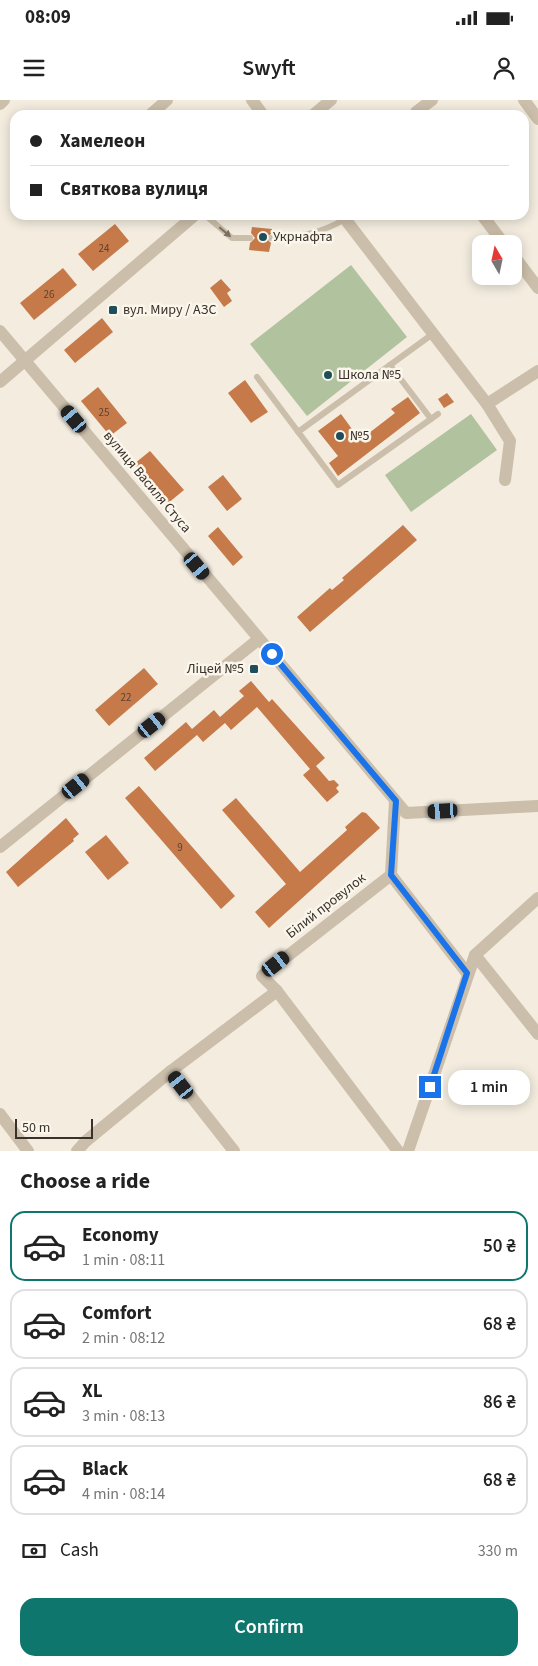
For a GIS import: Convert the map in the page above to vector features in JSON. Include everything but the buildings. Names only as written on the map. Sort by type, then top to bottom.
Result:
[{"type":"street","points":[[0,104],[4,100]]},
{"type":"street","points":[[156,110],[167,100]]},
{"type":"street","points":[[319,110],[331,100]]},
{"type":"street","points":[[419,110],[432,100]]},
{"type":"street","points":[[524,100],[538,119]]},
{"type":"street","points":[[0,382],[189,220]]},
{"type":"street","points":[[345,220],[487,404],[510,441],[505,480]]},
{"type":"street","points":[[486,220],[497,235]]},
{"type":"street","points":[[522,267],[538,288]]},
{"type":"street","name":"вулиця Василя Стуса","points":[[0,331],[406,813],[538,806]]},
{"type":"street","points":[[487,404],[538,371]]},
{"type":"street","points":[[0,848],[259,639]]},
{"type":"street","points":[[396,801],[391,875],[467,973]]},
{"type":"street","name":"Білий провулок","points":[[391,875],[262,976],[277,991],[398,1151]]},
{"type":"street","points":[[412,1149],[467,973],[475,955],[538,898]]},
{"type":"street","points":[[475,955],[538,1034]]},
{"type":"street","points":[[77,1151],[86,1141],[171,1072],[277,991]]},
{"type":"street","points":[[171,1072],[234,1151]]},
{"type":"street","points":[[0,1114],[28,1151]]},
{"type":"lane","points":[[211,220],[232,238],[250,238]]},
{"type":"lane","points":[[271,238],[291,238],[325,231],[339,220]]},
{"type":"lane","points":[[298,432],[434,333]]},
{"type":"lane","points":[[390,365],[431,419]]},
{"type":"lane","points":[[257,377],[338,484],[438,414]]},
{"type":"green space","points":[[351,265],[407,337],[307,416],[250,344]]},
{"type":"green space","points":[[471,414],[497,450],[411,512],[385,475]]},
{"type":"place","name":"Укрнафта","points":[[263,237]]},
{"type":"place","name":"вул. Миру / АЗС","points":[[113,310]]},
{"type":"place","name":"Школа №5","points":[[328,375]]},
{"type":"place","name":"№5","points":[[340,436]]},
{"type":"place","name":"Ліцей №5","points":[[254,669]]},
{"type":"route","points":[[272,654],[396,801],[391,875],[467,973],[430,1087]]}]
